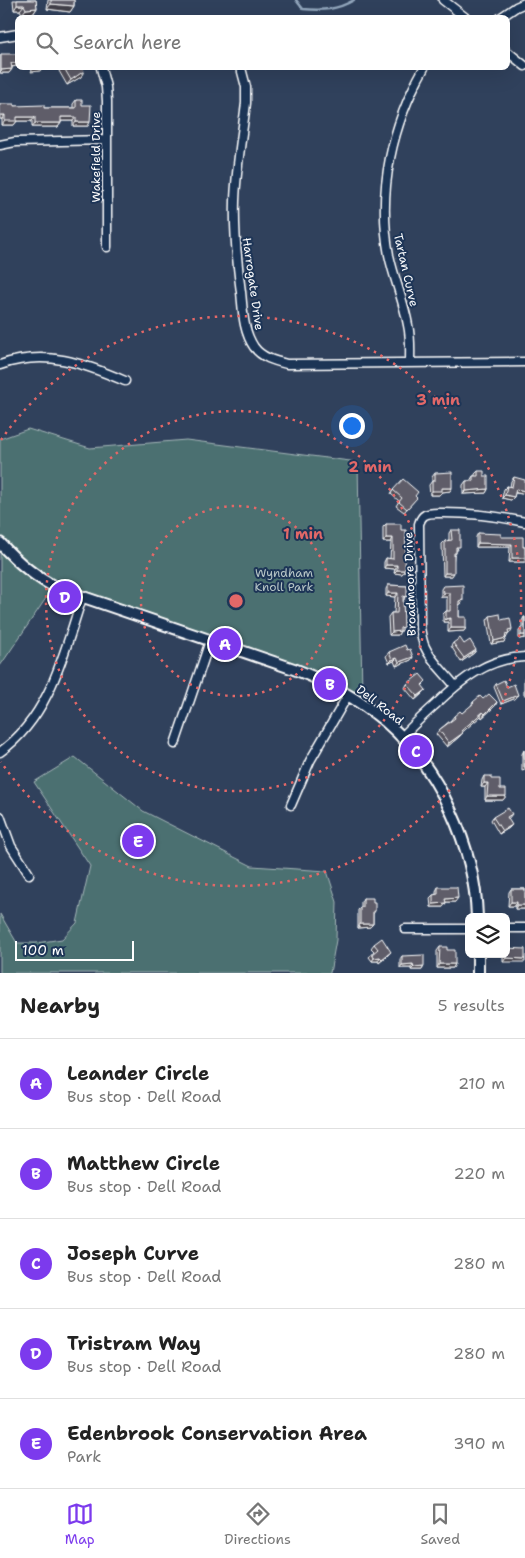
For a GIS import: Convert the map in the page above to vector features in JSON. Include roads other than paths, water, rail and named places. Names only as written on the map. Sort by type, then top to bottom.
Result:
[{"type":"street","points":[[443,0],[461,15]]},
{"type":"street","points":[[504,15],[525,3]]},
{"type":"street","points":[[0,37],[15,34]]},
{"type":"street","points":[[510,54],[525,66]]},
{"type":"street","name":"Wakefield Drive","points":[[102,70],[106,87],[107,247]]},
{"type":"street","name":"Harrogate Drive","points":[[242,70],[246,87],[246,103],[235,200],[235,231],[245,328],[256,349],[265,357],[287,364],[525,362]]},
{"type":"street","name":"Tartan Curve","points":[[410,363],[408,324],[395,282],[389,254],[385,225],[385,196],[388,167],[402,111],[423,70]]},
{"type":"street","points":[[0,146],[15,142],[107,140]]},
{"type":"street","points":[[1,363],[31,358],[73,361],[125,381]]},
{"type":"street","name":"Broadmoore Drive","points":[[455,686],[430,655],[422,637],[420,627],[419,524],[421,518],[425,514],[431,513],[466,513],[486,514],[525,522]]},
{"type":"street","name":"Dell Road","points":[[0,543],[12,558],[40,579],[57,588],[302,672],[324,681],[348,695],[385,722],[402,738],[432,776],[441,792],[461,836],[470,867],[477,902],[477,913]]},
{"type":"street","points":[[0,752],[21,733],[36,714],[48,694],[82,598]]},
{"type":"street","points":[[176,744],[210,641]]},
{"type":"street","points":[[402,738],[455,686],[478,669],[514,657],[525,657]]},
{"type":"street","points":[[292,805],[310,761],[348,695]]},
{"type":"street","points":[[0,816],[11,846],[29,874]]},
{"type":"street","points":[[510,928],[525,928]]},
{"type":"street","points":[[404,929],[465,929]]},
{"type":"street","points":[[478,958],[478,973]]},
{"type":"waterway","points":[[296,0],[303,9],[317,10],[335,8],[354,0]]},
{"type":"place","name":"Tristram Way","points":[[65,597]]},
{"type":"place","name":"Leander Circle","points":[[225,644]]},
{"type":"place","name":"Matthew Circle","points":[[330,684]]},
{"type":"place","name":"Joseph Curve","points":[[416,751]]},
{"type":"place","name":"Edenbrook Conservation Area","points":[[138,841]]},
{"type":"park label","name":"Wyndham Knoll Park","points":[[284,580]]}]
